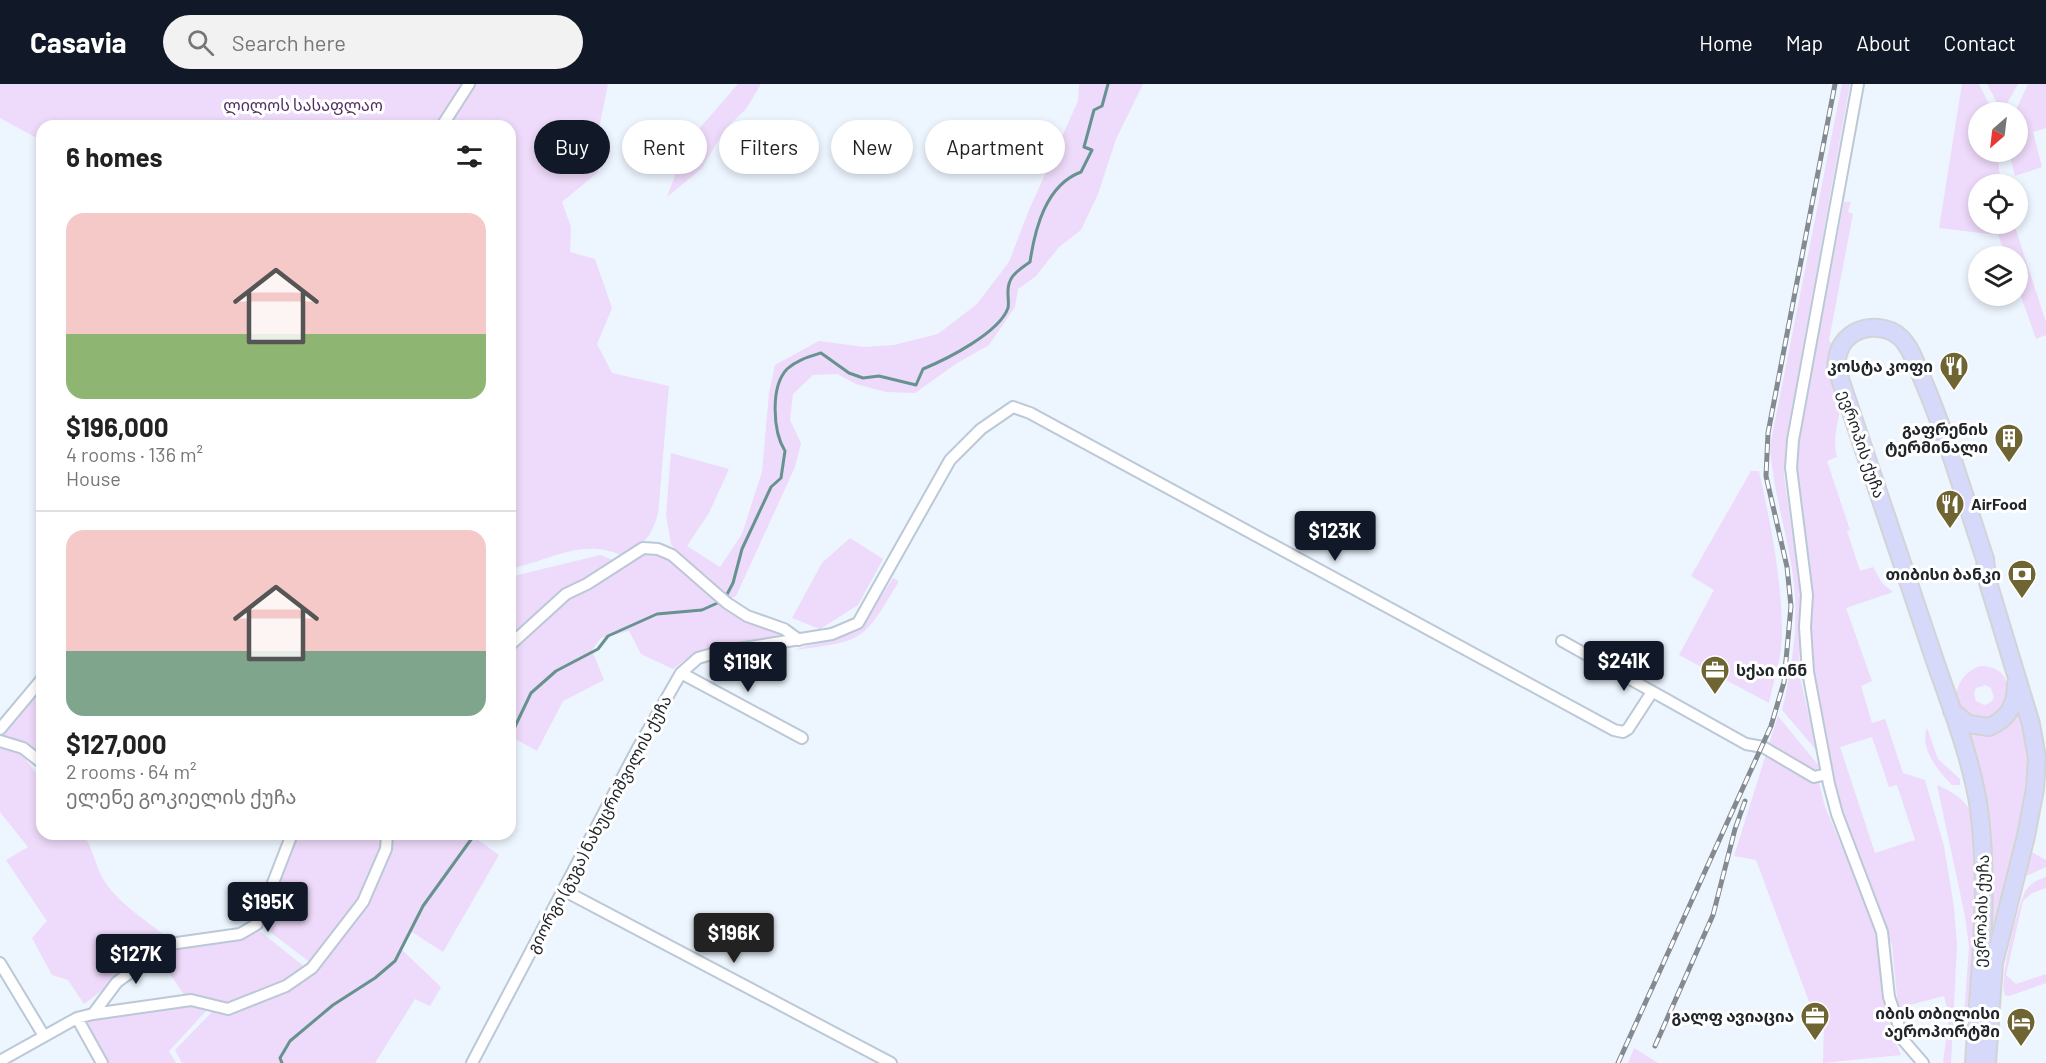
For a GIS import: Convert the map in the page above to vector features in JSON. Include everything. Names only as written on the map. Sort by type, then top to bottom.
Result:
[{"type":"main road","name":"ევროპის ქუჩა","points":[[1974,1063],[1983,852],[1974,783],[1836,367],[1836,354],[1842,344],[1859,331],[1871,328],[1894,333],[1903,340],[1913,356],[1929,393],[1985,559],[1987,579],[2031,724],[2037,758],[2035,789],[2026,836],[1994,963],[1987,1063]]},
{"type":"main road","points":[[1951,710],[1968,724],[1977,727],[1989,727],[1999,723],[2012,708],[2016,696],[2016,677]]},
{"type":"street","points":[[446,120],[469,84]]},
{"type":"street","points":[[1858,84],[1793,440],[1791,468],[1807,596],[1805,627],[1808,672],[1827,774],[1837,814],[1882,932],[1888,997],[1904,1041],[1923,1063]]},
{"type":"street","name":"გიორგი (გუგა) ნახუცრიშვილის ქუჩა","points":[[472,1063],[681,673],[698,658],[719,652],[832,634],[858,623],[950,460],[981,429],[1013,407],[1030,413],[1614,730],[1623,732],[1628,729],[1652,692]]},
{"type":"street","points":[[516,640],[566,594],[587,584],[642,548],[658,549],[672,555],[727,603],[747,616],[784,629],[799,640]]},
{"type":"street","points":[[1562,641],[1746,744],[1763,747],[1810,776],[1827,774]]},
{"type":"street","points":[[681,673],[802,738]]},
{"type":"street","points":[[0,729],[36,685]]},
{"type":"street","points":[[0,741],[23,748],[36,758]]},
{"type":"street","points":[[93,1014],[117,982],[170,944],[240,933],[256,924],[290,840]]},
{"type":"street","points":[[0,1061],[77,1018],[191,1000],[228,1009],[286,986],[312,968],[363,902],[386,849],[387,840]]},
{"type":"street","points":[[563,890],[891,1063]]},
{"type":"street","points":[[0,963],[44,1036]]},
{"type":"street","points":[[77,1018],[102,1063]]},
{"type":"green space","name":"ლილოს სასაფლაო","points":[[0,84],[608,84],[601,120],[534,120],[534,174],[596,174],[562,202],[571,227],[570,252],[595,259],[612,308],[597,344],[612,373],[669,386],[658,514],[649,535],[641,544],[622,556],[594,549],[580,550],[516,567],[516,120],[36,120],[36,138],[0,118]]},
{"type":"green space","points":[[738,84],[761,84],[746,109],[734,120],[719,120],[719,139],[707,160],[707,120]]},
{"type":"green space","points":[[1079,84],[1143,84],[1116,139],[1098,194],[1081,230],[1059,247],[1036,276],[1018,289],[1015,307],[989,345],[957,363],[915,393],[886,392],[856,384],[837,374],[813,375],[793,394],[790,420],[801,443],[795,467],[736,596],[728,600],[708,577],[679,556],[671,544],[666,515],[671,453],[729,469],[709,513],[687,546],[720,567],[742,534],[762,472],[769,393],[775,365],[819,341],[865,347],[894,345],[938,334],[977,304],[1009,262],[1045,174],[1065,174],[1065,130],[1078,101]]},
{"type":"green space","points":[[1842,84],[1850,84],[1786,442],[1784,475],[1801,597],[1799,673],[1817,751],[1782,710],[1793,654],[1795,596],[1770,446]]},
{"type":"green space","points":[[1962,84],[1979,84],[1988,102],[1968,102],[1968,162],[1998,162],[2000,174],[1968,174],[1968,231],[1939,228]]},
{"type":"green space","points":[[1987,84],[2018,84],[2008,102],[1997,102]]},
{"type":"green space","points":[[2028,84],[2046,84],[2046,128],[2033,132],[2042,167],[2014,174],[2012,162],[2028,162],[2028,102],[2020,102]]},
{"type":"green space","points":[[676,174],[695,174],[667,197]]},
{"type":"green space","points":[[1844,202],[1851,202],[1848,212],[1853,214],[1829,340],[1839,366],[1841,382],[1841,404],[1835,441],[1837,457],[1827,461],[1850,530],[1847,531],[1860,571],[1873,567],[1882,583],[1893,592],[1846,608],[1872,681],[1861,686],[1872,723],[1885,719],[1903,773],[1925,780],[1944,846],[1954,907],[1957,945],[1951,1063],[1943,1063],[1949,1016],[1944,996],[1898,1008],[1892,945],[1840,810],[1814,687],[1797,477],[1798,442]],"holes":[[[1872,737],[1889,787],[1897,785],[1915,840],[1875,853],[1840,747]]]},
{"type":"green space","points":[[1990,234],[2017,234],[2021,246],[2002,246],[1998,235]]},
{"type":"green space","points":[[2028,267],[2046,322],[2046,335],[2036,339],[2024,306],[2028,306]]},
{"type":"green space","points":[[1751,471],[1759,471],[1772,532],[1782,614],[1782,643],[1769,703],[1679,655],[1714,590],[1691,576]]},
{"type":"green space","points":[[850,538],[883,559],[858,605],[820,629],[792,618],[822,563]]},
{"type":"green space","points":[[642,551],[658,554],[685,570],[733,615],[747,623],[779,631],[782,638],[724,645],[698,653],[673,669],[641,654],[629,631],[601,638],[592,650],[604,680],[563,701],[537,751],[516,739],[516,644],[568,597]]},
{"type":"green space","points":[[600,555],[616,561],[516,636],[516,576]]},
{"type":"green space","points":[[893,578],[899,581],[877,616],[859,635],[835,644],[794,650],[845,634],[862,625]]},
{"type":"green space","points":[[1981,666],[1995,669],[2004,676],[2006,681],[2010,701],[1991,719],[1974,718],[1963,712],[1958,705],[1957,689],[1973,669]],"holes":[[[1985,685],[1991,688],[1994,698],[1990,703],[1984,705],[1976,701],[1974,694],[1976,688]]]},
{"type":"green space","points":[[36,692],[36,754],[22,743],[1,736]]},
{"type":"green space","points":[[2021,705],[2030,748],[2029,786],[1989,960],[1963,727],[1974,732]]},
{"type":"green space","points":[[1778,716],[1819,766],[1817,772],[1812,773],[1768,747]]},
{"type":"green space","points":[[1927,728],[1938,759],[1960,779],[1960,785],[1952,785],[1932,759],[1926,744]]},
{"type":"green space","points":[[0,747],[18,749],[36,773],[36,840],[86,840],[99,871],[114,894],[164,935],[165,943],[84,1004],[68,980],[52,975],[32,938],[47,921],[6,860],[28,847],[0,812]]},
{"type":"green space","points":[[1766,754],[1811,781],[1819,782],[1825,807],[1873,919],[1891,1032],[1901,1055],[1823,1063],[1824,1025],[1817,1023],[1756,860],[1734,856]]},
{"type":"green space","points":[[1937,785],[1963,801],[1970,810],[1974,824],[1977,876],[1972,1016],[1964,1015],[1969,947],[1965,916]]},
{"type":"green space","points":[[294,840],[384,840],[375,870],[367,887],[346,919],[311,963],[261,925]]},
{"type":"green space","points":[[390,840],[478,840],[499,855],[443,952],[412,932],[401,949],[441,987],[430,1006],[415,999],[375,1063],[182,1063],[175,1050],[212,1012],[232,1012],[288,987],[366,904]]},
{"type":"green space","points":[[2030,851],[2046,860],[2046,867],[2026,876]]},
{"type":"green space","points":[[2046,877],[2046,888],[2032,893],[2023,901],[2006,975],[2016,984],[2046,974],[2046,983],[2009,996],[2005,995],[2006,960],[2023,898],[2030,885]]},
{"type":"green space","points":[[256,928],[306,968],[264,993],[250,998],[222,1003],[187,999],[158,957],[174,948]]},
{"type":"green space","points":[[187,1002],[205,1006],[206,1011],[169,1051],[176,1063],[105,1063],[82,1020]]},
{"type":"green space","points":[[1634,1048],[1658,1063],[1628,1063]]},
{"type":"waterway","points":[[516,724],[531,693],[556,671],[598,649],[608,636],[657,614],[702,610],[724,600],[733,583],[742,549],[771,487],[781,478],[785,451],[778,433],[775,410],[778,387],[787,369],[807,357],[821,353],[849,373],[863,378],[879,376],[916,385],[923,369],[958,352],[994,327],[1008,308],[1008,288],[1011,279],[1030,262],[1035,235],[1044,209],[1059,187],[1069,178],[1081,172],[1092,150],[1084,147],[1094,110],[1102,106],[1108,84]]},
{"type":"waterway","points":[[282,1063],[280,1058],[290,1041],[333,1005],[375,978],[395,961],[423,906],[471,840]]},
{"type":"railway","points":[[1618,1063],[1771,726],[1784,682],[1791,606],[1787,567],[1766,476],[1768,433],[1835,84]]},
{"type":"railway","points":[[1655,1046],[1713,915],[1735,829],[1745,801]]},
{"type":"place","name":"კოსტა კოფი","points":[[1954,392]]},
{"type":"place","name":"გაფრენის ტერმინალი","points":[[2009,464]]},
{"type":"place","name":"AirFood","points":[[1950,530]]},
{"type":"place","name":"თიბისი ბანკი","points":[[2022,600]]},
{"type":"place","name":"სქაი ინნ","points":[[1715,696]]},
{"type":"place","name":"გალფ ავიაცია","points":[[1815,1042]]},
{"type":"place","name":"იბის თბილისი აეროპორტში","points":[[2021,1048]]}]
